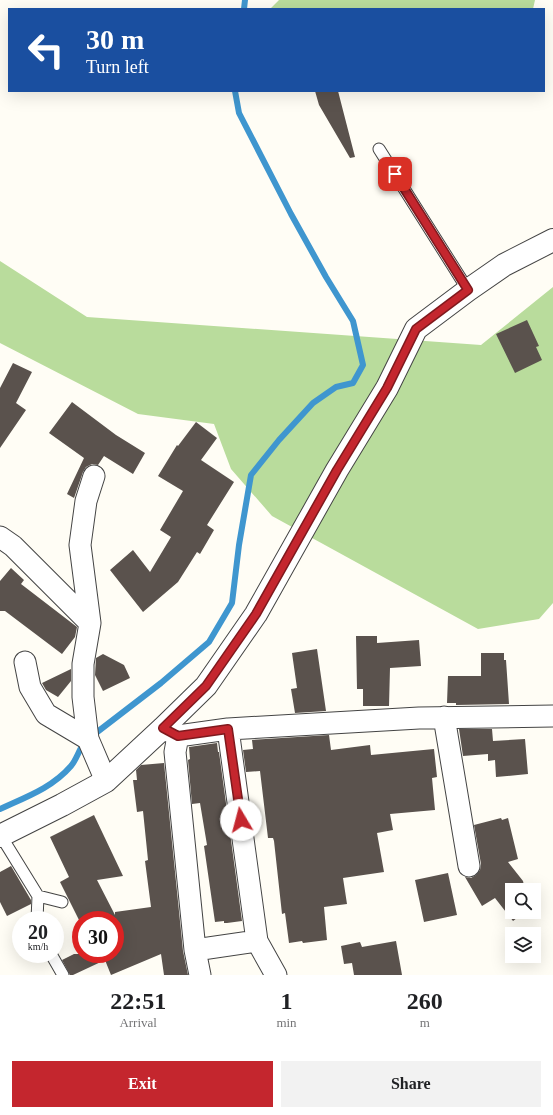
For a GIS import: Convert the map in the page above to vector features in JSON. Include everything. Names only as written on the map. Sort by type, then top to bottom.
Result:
[{"type":"street","points":[[0,836],[62,805],[106,780],[171,732],[206,686],[256,614],[337,470],[387,388],[416,329],[504,265],[553,240]]},
{"type":"street","points":[[94,476],[86,501],[80,545],[90,623],[83,664],[83,697],[88,738],[106,780]]},
{"type":"street","points":[[0,537],[13,546],[90,623]]},
{"type":"street","points":[[25,662],[30,687],[46,714],[88,738]]},
{"type":"street","points":[[171,732],[444,717],[553,716]]},
{"type":"street","points":[[444,717],[469,866]]},
{"type":"street","points":[[228,729],[257,941],[276,975]]},
{"type":"street","points":[[171,732],[175,752],[195,950],[200,975]]},
{"type":"street","points":[[195,950],[257,941]]},
{"type":"lane","points":[[379,149],[468,290]]},
{"type":"lane","points":[[0,836],[38,896],[37,911]]},
{"type":"lane","points":[[38,896],[62,902]]},
{"type":"lane","points":[[57,963],[64,975]]},
{"type":"green space","points":[[279,0],[535,0],[533,8],[271,8]]},
{"type":"green space","points":[[0,261],[87,317],[481,345],[553,287],[553,603],[539,619],[478,629],[272,516],[231,469],[214,424],[138,414],[0,343]]},
{"type":"building","points":[[315,92],[338,92],[355,157],[350,158],[319,105]]},
{"type":"building","points":[[527,320],[539,346],[536,347],[542,360],[515,373],[496,334]]},
{"type":"building","points":[[13,363],[32,372],[16,403],[26,410],[0,448],[0,388]]},
{"type":"building","points":[[72,402],[116,435],[145,453],[133,474],[104,456],[98,465],[92,464],[86,467],[74,498],[67,494],[84,458],[49,433]]},
{"type":"building","points":[[196,422],[217,438],[201,460],[234,482],[207,525],[214,530],[200,554],[197,552],[178,582],[143,612],[110,570],[133,550],[150,572],[171,537],[160,530],[183,491],[158,476],[177,445],[178,446]]},
{"type":"building","points":[[11,568],[24,580],[21,584],[77,627],[75,637],[62,654],[5,611],[0,611],[0,581]]},
{"type":"building","points":[[356,636],[377,636],[377,643],[419,640],[421,666],[390,668],[389,706],[363,706],[363,689],[357,689]]},
{"type":"building","points":[[317,649],[326,711],[295,713],[291,689],[297,688],[292,653]]},
{"type":"building","points":[[481,653],[504,653],[504,660],[506,660],[509,704],[456,705],[456,703],[447,703],[448,676],[481,676]]},
{"type":"building","points":[[103,654],[124,665],[130,678],[103,691],[95,675],[96,658]]},
{"type":"building","points":[[71,669],[71,681],[58,697],[46,690],[42,683]]},
{"type":"building","points":[[459,729],[492,729],[493,741],[525,739],[528,774],[496,777],[495,760],[488,761],[488,754],[463,756]]},
{"type":"building","points":[[329,735],[331,750],[370,745],[371,755],[434,749],[437,777],[432,778],[435,810],[390,814],[393,830],[377,833],[384,872],[343,878],[347,904],[324,907],[327,940],[289,943],[285,913],[282,914],[274,841],[273,838],[268,838],[260,771],[246,772],[243,750],[253,749],[252,740]]},
{"type":"building","points":[[217,743],[242,921],[227,923],[224,923],[224,921],[215,922],[204,846],[207,845],[200,803],[192,804],[188,760],[190,759],[189,747]]},
{"type":"building","points":[[164,763],[183,951],[188,975],[164,975],[161,954],[111,975],[106,963],[124,963],[124,911],[122,911],[151,907],[145,861],[148,860],[143,811],[137,812],[133,780],[137,780],[136,770],[141,765]]},
{"type":"building","points":[[94,815],[123,876],[97,880],[113,911],[74,911],[60,882],[69,877],[50,837]]},
{"type":"building","points":[[501,818],[502,820],[508,818],[518,859],[508,862],[523,883],[505,883],[505,911],[495,898],[482,906],[465,877],[471,878],[480,870],[481,864],[474,825]]},
{"type":"building","points":[[11,866],[31,900],[31,904],[17,911],[12,911],[12,914],[7,916],[0,902],[0,872]]},
{"type":"building","points":[[448,873],[457,915],[424,922],[415,880]]},
{"type":"building","points":[[396,941],[402,975],[354,975],[352,963],[344,964],[341,946],[360,942],[362,947]]},
{"type":"building","points":[[72,955],[72,963],[99,963],[70,975],[64,963],[64,959]]},
{"type":"waterway","points":[[244,8],[245,0]]},
{"type":"waterway","points":[[92,736],[161,683],[209,642],[232,603],[239,545],[251,475],[279,440],[313,403],[336,387],[353,383],[363,365],[353,321],[326,277],[291,214],[239,113],[235,92]]},
{"type":"waterway","points":[[0,809],[29,796],[64,774],[75,760],[85,742]]},
{"type":"route","points":[[241,820],[228,729],[178,736],[163,728],[206,686],[256,614],[337,470],[387,388],[416,329],[468,290],[395,174]]}]
